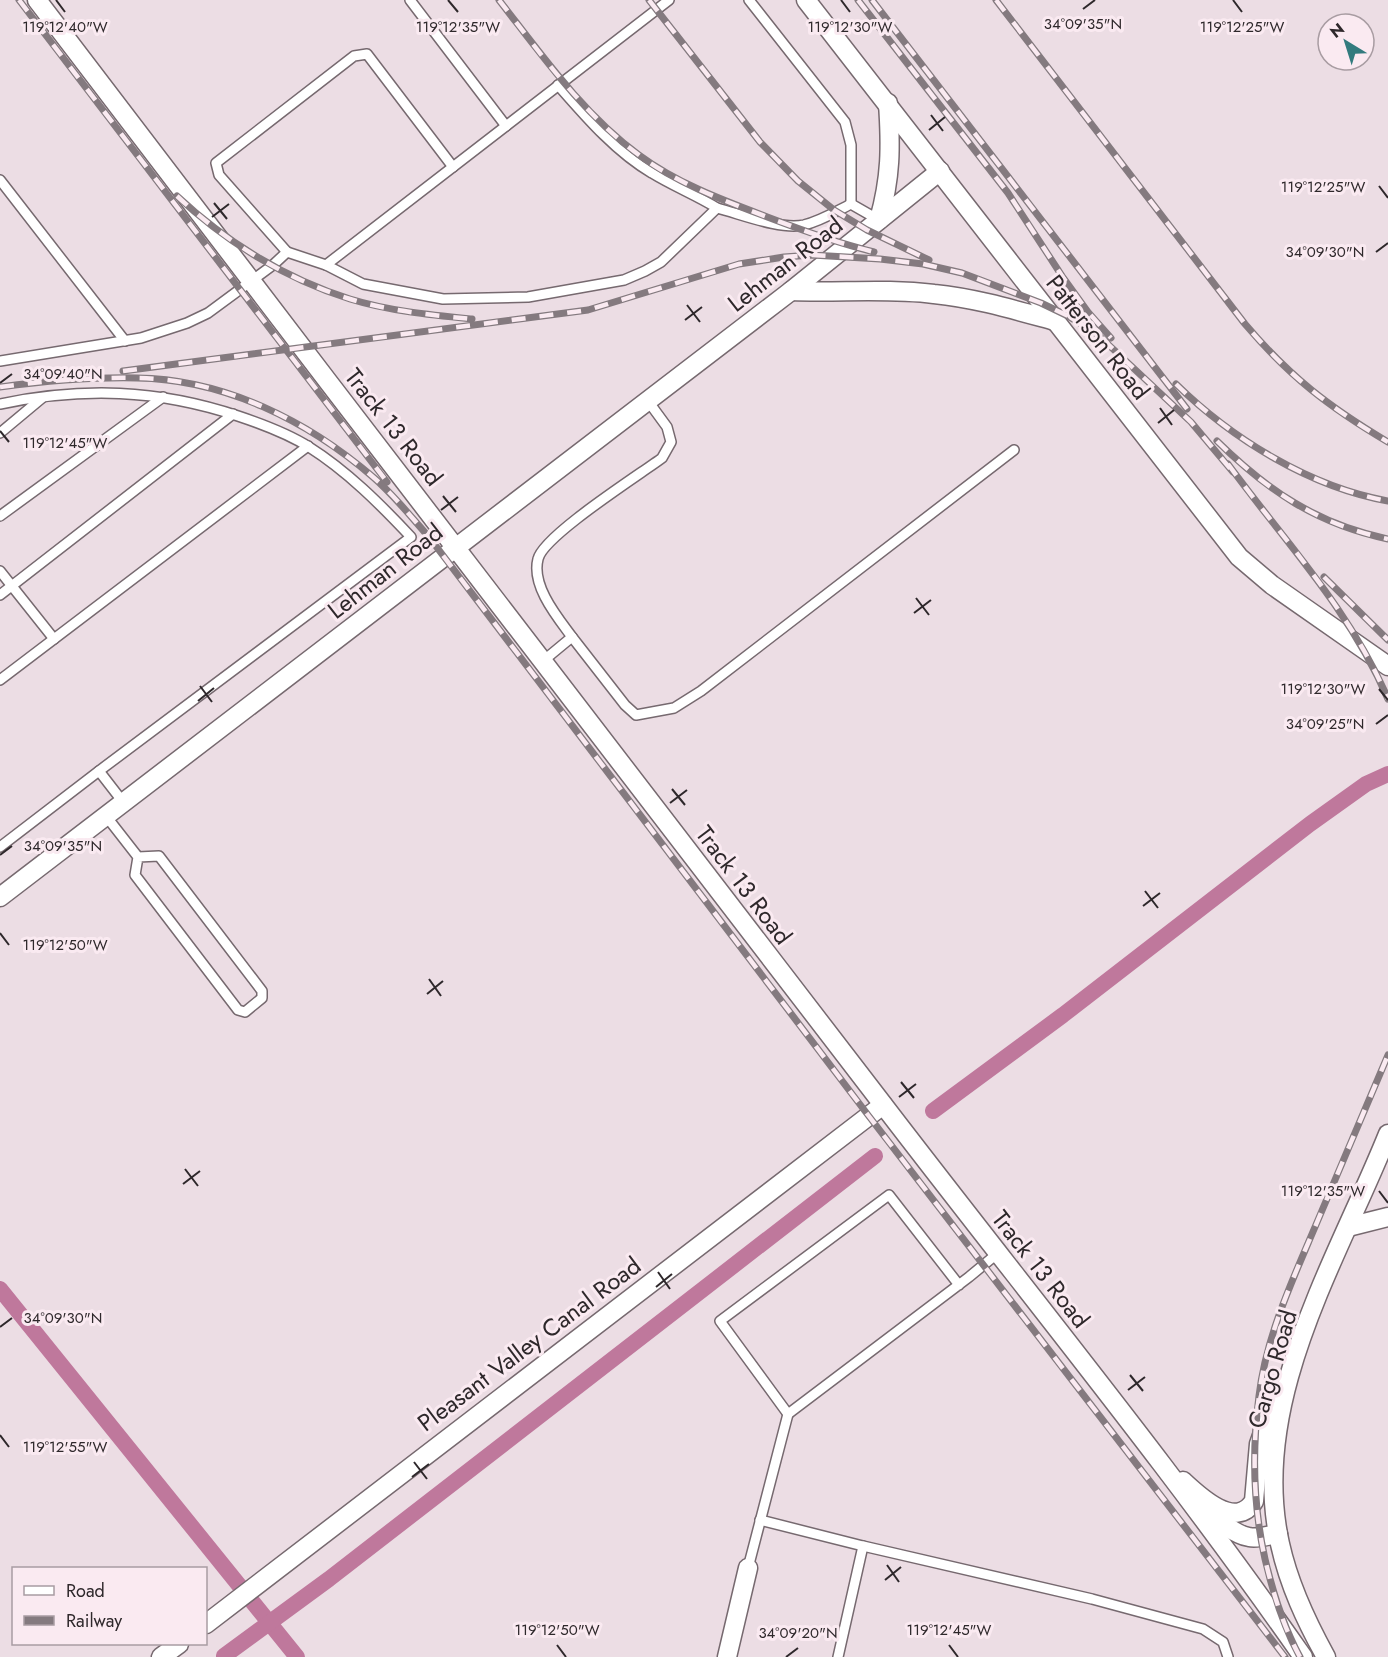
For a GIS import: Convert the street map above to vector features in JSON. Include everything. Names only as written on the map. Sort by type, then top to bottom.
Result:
[{"type":"street","name":"Track 13 Road","points":[[37,0],[1153,1455],[1303,1657]]},
{"type":"street","name":"Patterson Road","points":[[806,0],[1239,557],[1272,585],[1388,666]]},
{"type":"street","points":[[879,220],[885,201],[890,163],[888,103]]},
{"type":"street","name":"Lehman Road","points":[[0,897],[791,291],[940,171]]},
{"type":"street","points":[[791,291],[826,293],[885,291],[934,294],[1003,307],[1055,321]]},
{"type":"street","name":"Pleasant Valley Canal Road","points":[[207,1623],[418,1459],[883,1105]]},
{"type":"street","name":"Cargo Road","points":[[1326,1657],[1296,1599],[1278,1534],[1274,1458],[1280,1410],[1292,1368],[1320,1291],[1388,1134]]},
{"type":"street","points":[[1348,1227],[1388,1217]]},
{"type":"street","points":[[1153,1455],[1202,1498],[1218,1508],[1241,1512],[1251,1506],[1254,1501],[1259,1444],[1274,1402],[1292,1368]]},
{"type":"street","points":[[1170,1470],[1216,1517],[1241,1535],[1251,1538],[1278,1534]]},
{"type":"street","points":[[728,1657],[748,1568]]},
{"type":"street","points":[[161,1657],[178,1645]]},
{"type":"lane","points":[[410,0],[506,126]]},
{"type":"lane","points":[[326,266],[669,0]]},
{"type":"lane","points":[[749,0],[845,122],[851,145],[851,204]]},
{"type":"lane","points":[[453,167],[368,54],[354,56],[216,163],[219,175],[287,252],[326,266],[363,284],[443,299],[528,297],[624,280],[661,262],[717,208]]},
{"type":"lane","points":[[558,85],[588,119],[651,173],[717,208],[777,224],[801,226],[822,220],[851,204]]},
{"type":"lane","points":[[0,180],[125,341]]},
{"type":"lane","points":[[851,204],[879,220]]},
{"type":"lane","points":[[0,362],[141,338],[177,326],[208,313],[287,252]]},
{"type":"lane","points":[[0,404],[60,394],[117,392],[206,405],[260,423],[308,446],[385,508],[411,537],[0,847]]},
{"type":"lane","points":[[0,432],[44,397]]},
{"type":"lane","points":[[0,516],[163,397]]},
{"type":"lane","points":[[648,401],[667,427],[671,442],[663,458],[561,531],[544,548],[538,559],[539,582],[552,611],[625,705],[636,715],[674,708],[701,691],[1014,450]]},
{"type":"lane","points":[[0,595],[233,414]]},
{"type":"lane","points":[[0,681],[308,446]]},
{"type":"lane","points":[[0,571],[54,639]]},
{"type":"lane","points":[[543,661],[572,638]]},
{"type":"lane","points":[[99,771],[123,802]]},
{"type":"lane","points":[[106,816],[138,858],[135,876],[238,1010],[245,1012],[262,998],[262,991],[159,856],[138,858]]},
{"type":"lane","points":[[788,1414],[720,1322],[889,1196],[959,1285]]},
{"type":"lane","points":[[748,1568],[788,1414],[998,1253]]},
{"type":"lane","points":[[760,1520],[1092,1599],[1203,1629],[1223,1642],[1235,1657]]},
{"type":"lane","points":[[838,1657],[863,1546]]},
{"type":"lane","points":[[1223,1642],[1228,1657]]},
{"type":"waterway","points":[[933,1111],[1063,1015],[1310,824],[1366,784],[1388,774]]},
{"type":"waterway","points":[[224,1656],[329,1579],[875,1156]]},
{"type":"waterway","points":[[0,1289],[297,1657]]},
{"type":"railway","points":[[19,0],[387,482]]},
{"type":"railway","points":[[499,0],[581,102],[599,121],[639,155],[670,175],[702,191],[821,237],[874,252]]},
{"type":"railway","points":[[649,0],[760,142],[798,181],[834,210],[867,230],[929,260]]},
{"type":"railway","points":[[858,0],[1008,193],[1062,276],[1088,312],[1111,338]]},
{"type":"railway","points":[[872,0],[1187,409]]},
{"type":"railway","points":[[996,0],[1245,324],[1278,360],[1311,390],[1388,442]]},
{"type":"railway","points":[[177,196],[236,244],[280,270],[326,291],[395,310],[472,319]]},
{"type":"railway","points":[[123,371],[588,310],[739,264],[784,257],[812,255],[880,259],[923,264],[962,273],[1041,303],[1068,316],[1097,334],[1191,422],[1233,472]]},
{"type":"railway","points":[[0,387],[68,380],[120,378],[169,380],[201,386],[233,395],[293,421],[348,457],[388,491],[429,537],[868,1115],[1285,1657]]},
{"type":"railway","points":[[1176,384],[1222,424],[1274,458],[1330,485],[1388,501]]},
{"type":"railway","points":[[1217,441],[1255,475],[1295,503],[1338,524],[1388,539]]},
{"type":"railway","points":[[1228,464],[1335,605],[1355,635],[1388,699]]},
{"type":"railway","points":[[1324,577],[1388,640]]},
{"type":"railway","points":[[1300,1657],[1279,1609],[1268,1572],[1258,1518],[1255,1437],[1262,1374],[1281,1310],[1388,1055]]}]
